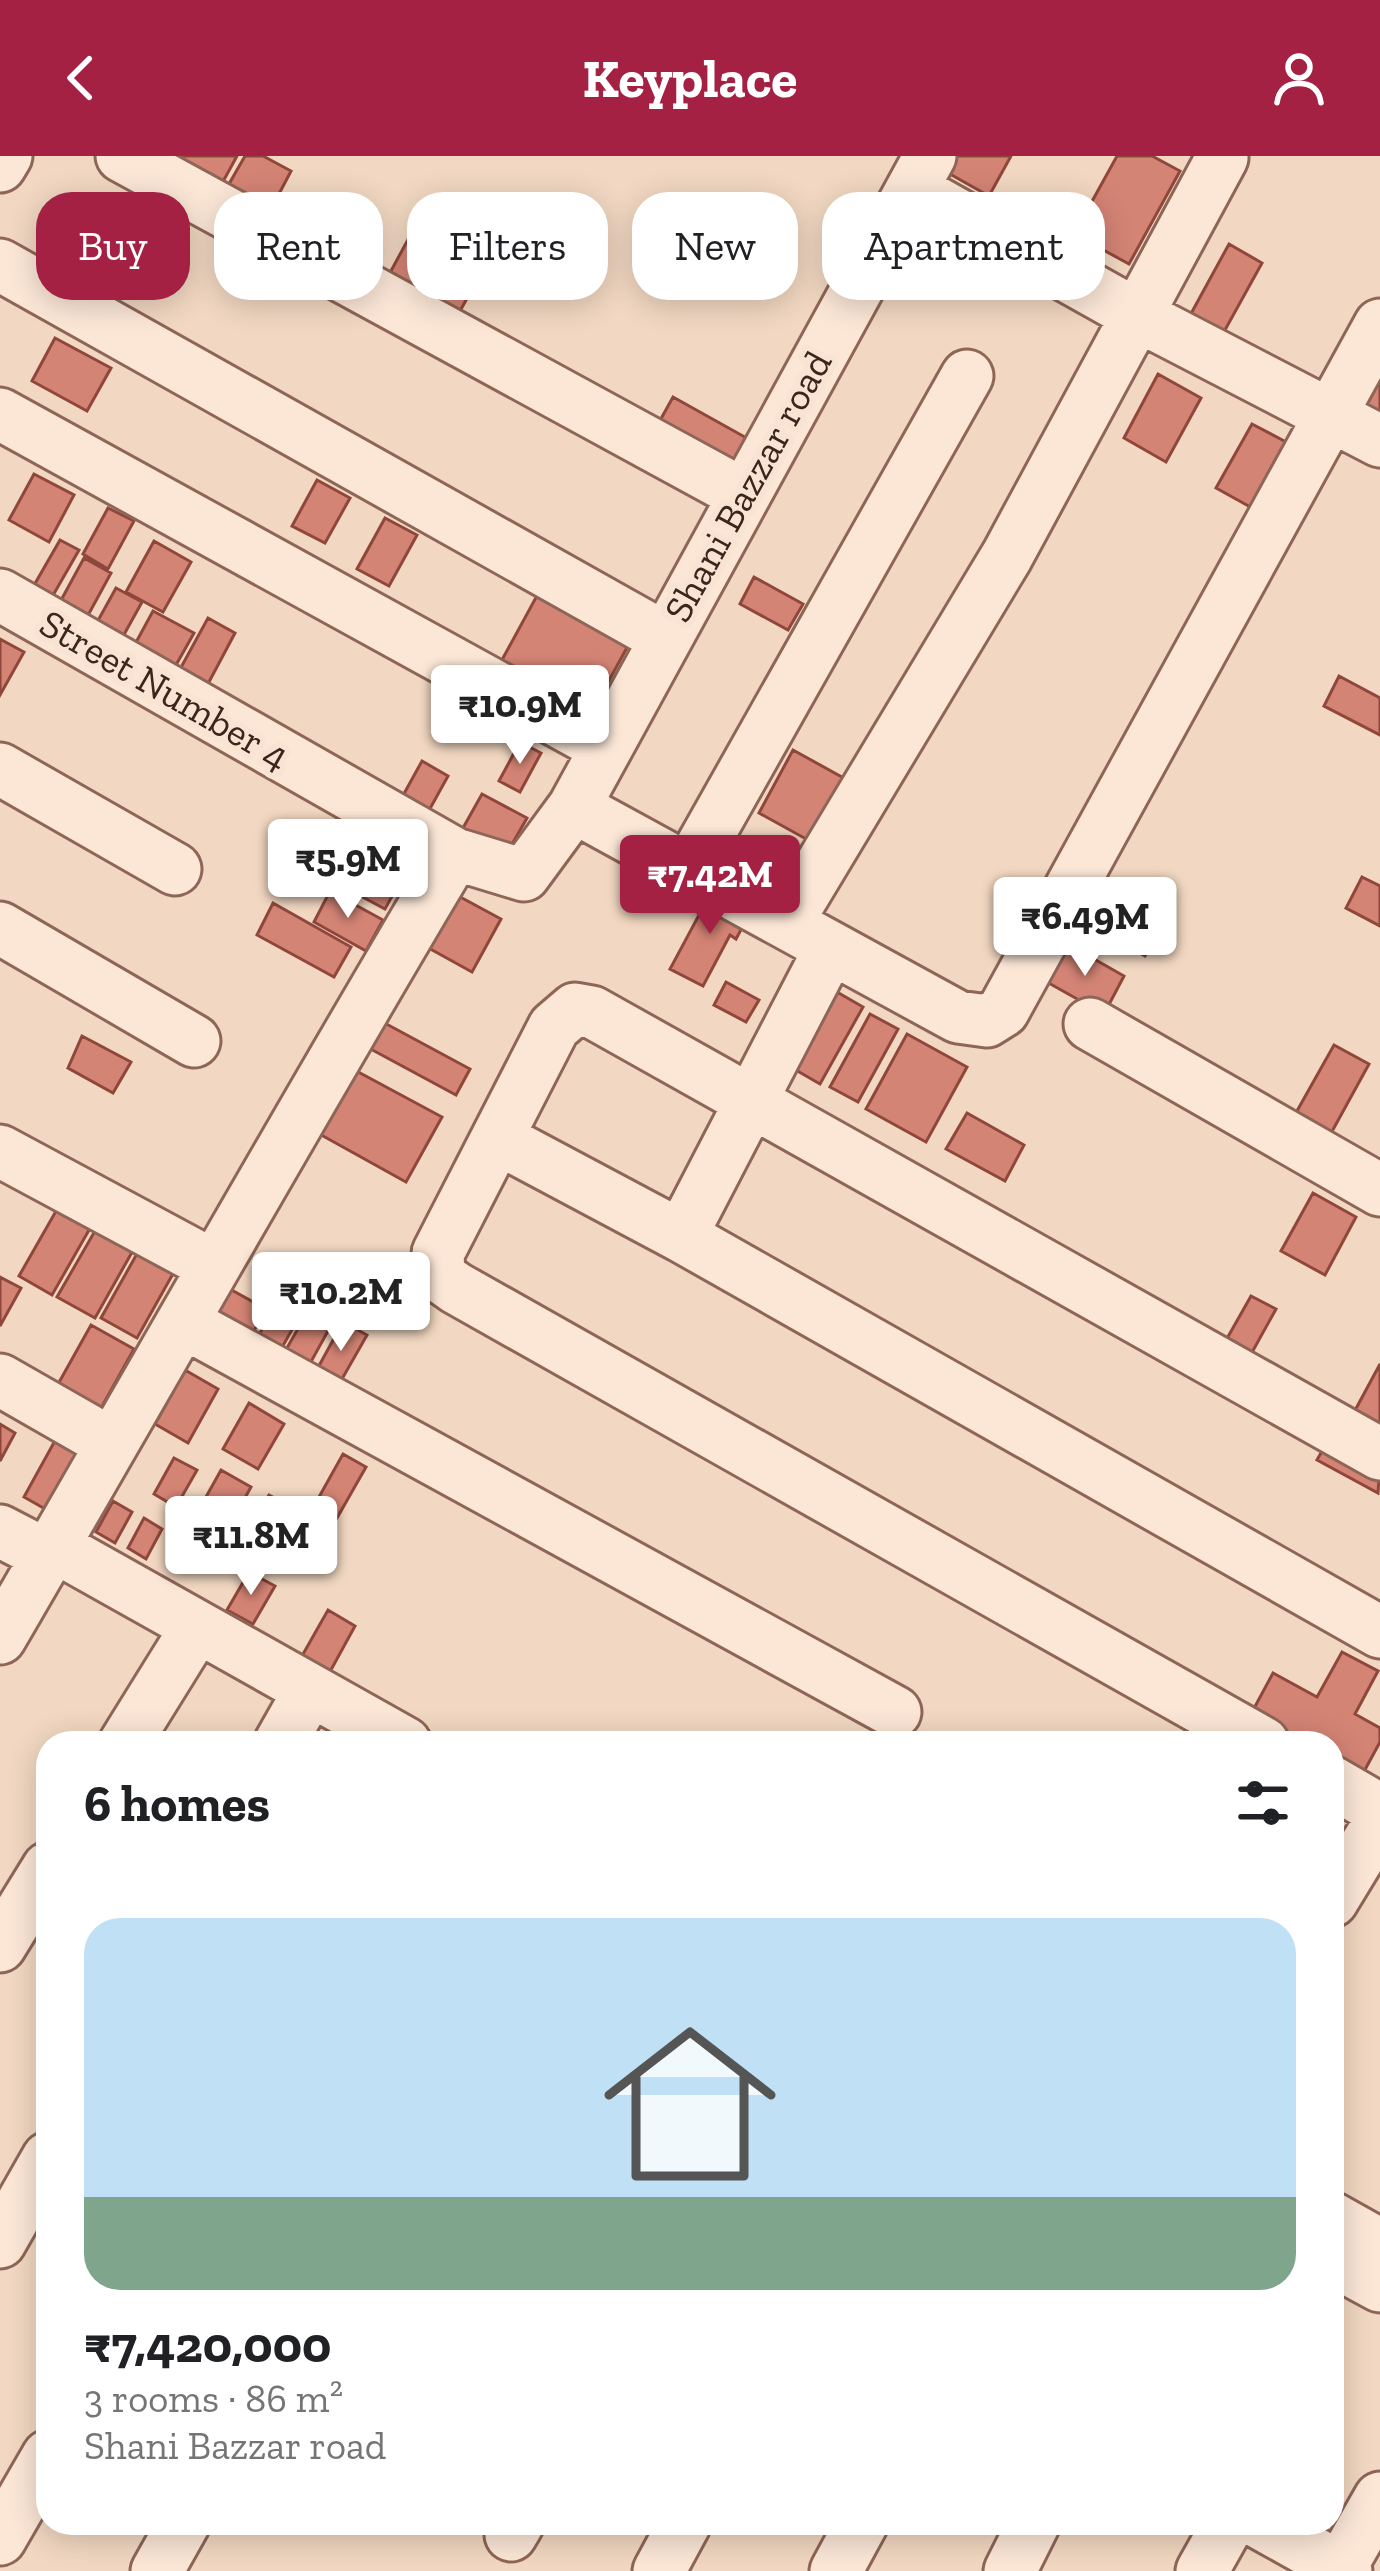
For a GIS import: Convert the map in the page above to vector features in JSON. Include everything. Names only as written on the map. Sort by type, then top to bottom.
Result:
[{"type":"street","points":[[0,166],[6,156]]},
{"type":"street","points":[[122,156],[744,495]]},
{"type":"street","points":[[787,922],[1007,556],[1222,158]]},
{"type":"street","points":[[921,172],[1135,314],[1380,441]]},
{"type":"street","name":"Shani Bazzar road","points":[[455,854],[524,875],[574,807],[921,172]]},
{"type":"street","points":[[0,265],[663,637]]},
{"type":"street","points":[[574,807],[958,1017],[987,1022],[1003,1011],[1380,325]]},
{"type":"street","points":[[689,869],[968,376]]},
{"type":"street","points":[[0,414],[605,747]]},
{"type":"street","name":"Street Number 4","points":[[0,595],[455,854]]},
{"type":"street","points":[[0,770],[175,869]]},
{"type":"street","points":[[0,1638],[455,854]]},
{"type":"street","points":[[0,928],[194,1041]]},
{"type":"street","points":[[681,1236],[830,949]]},
{"type":"street","points":[[1242,1731],[439,1276],[434,1265],[438,1253],[554,1027],[575,1009],[592,1012],[1380,1454]]},
{"type":"street","points":[[1090,1024],[1380,1190]]},
{"type":"street","points":[[497,1138],[681,1236],[1380,1632]]},
{"type":"street","points":[[0,1151],[214,1266]]},
{"type":"street","points":[[183,1322],[895,1712]]},
{"type":"street","points":[[0,1380],[112,1444]]},
{"type":"street","points":[[0,1531],[51,1551],[384,1731]]},
{"type":"street","points":[[132,1731],[197,1627]]},
{"type":"street","points":[[287,1731],[310,1690]]},
{"type":"street","points":[[1344,1789],[1380,1810]]},
{"type":"street","points":[[1344,1881],[1380,1822]]},
{"type":"street","points":[[0,1946],[36,1888]]},
{"type":"street","points":[[0,2242],[36,2184]]},
{"type":"street","points":[[1344,2225],[1380,2245]]},
{"type":"street","points":[[1344,2266],[1380,2286]]},
{"type":"street","points":[[0,2539],[36,2477]]},
{"type":"street","points":[[1281,2535],[1343,2570],[1380,2498]]},
{"type":"street","points":[[157,2571],[177,2535]]},
{"type":"street","points":[[658,2571],[678,2535]]},
{"type":"street","points":[[836,2571],[856,2535]]},
{"type":"street","points":[[1010,2571],[1028,2535]]},
{"type":"street","points":[[1202,2571],[1222,2535]]},
{"type":"building","points":[[181,156],[237,156],[214,198],[171,174]]},
{"type":"building","points":[[245,156],[263,156],[291,171],[280,192],[225,191]]},
{"type":"building","points":[[948,156],[1011,156],[991,192],[982,192],[941,169]]},
{"type":"building","points":[[1117,156],[1152,156],[1180,171],[1129,264],[1105,251],[1105,192],[1097,192]]},
{"type":"building","points":[[407,241],[407,300],[417,300],[411,311],[383,295],[383,286]]},
{"type":"building","points":[[1229,244],[1262,263],[1220,339],[1187,321]]},
{"type":"building","points":[[431,300],[466,300],[451,327],[424,313]]},
{"type":"building","points":[[55,338],[111,368],[87,411],[32,381]]},
{"type":"building","points":[[1380,349],[1380,423],[1348,406]]},
{"type":"building","points":[[1158,374],[1201,398],[1166,462],[1124,438]]},
{"type":"building","points":[[673,397],[752,441],[731,479],[652,435]]},
{"type":"building","points":[[1252,424],[1290,444],[1254,509],[1216,488]]},
{"type":"building","points":[[34,474],[74,495],[49,542],[9,520]]},
{"type":"building","points":[[317,480],[350,498],[325,543],[292,526]]},
{"type":"building","points":[[108,508],[134,521],[108,569],[83,554]]},
{"type":"building","points":[[385,518],[417,535],[389,586],[357,569]]},
{"type":"building","points":[[60,540],[79,550],[48,604],[29,594]]},
{"type":"building","points":[[154,541],[191,562],[163,612],[126,592]]},
{"type":"building","points":[[84,558],[111,573],[80,630],[53,615]]},
{"type":"building","points":[[754,577],[803,604],[788,630],[740,604]]},
{"type":"building","points":[[116,588],[142,602],[116,649],[90,635]]},
{"type":"building","points":[[539,592],[630,642],[582,730],[491,680]]},
{"type":"building","points":[[153,611],[194,633],[167,681],[127,659]]},
{"type":"building","points":[[208,618],[235,633],[201,697],[173,682]]},
{"type":"building","points":[[0,639],[24,652],[0,695]]},
{"type":"building","points":[[1339,676],[1380,698],[1380,735],[1324,706]]},
{"type":"building","points":[[520,742],[541,753],[520,792],[499,781]]},
{"type":"building","points":[[793,750],[860,787],[826,850],[759,813]]},
{"type":"building","points":[[422,761],[448,776],[421,825],[395,810]]},
{"type":"building","points":[[482,794],[527,818],[507,853],[463,828]]},
{"type":"building","points":[[383,842],[413,858],[385,909],[355,893]]},
{"type":"building","points":[[1362,877],[1380,886],[1380,926],[1346,908]]},
{"type":"building","points":[[714,887],[750,913],[736,939],[730,935],[703,986],[670,969]]},
{"type":"building","points":[[330,891],[383,920],[366,951],[314,922]]},
{"type":"building","points":[[451,892],[501,919],[472,972],[423,945]]},
{"type":"building","points":[[1102,898],[1160,930],[1145,956],[1088,924]]},
{"type":"building","points":[[273,903],[351,947],[334,977],[257,935]]},
{"type":"building","points":[[1066,943],[1124,976],[1104,1014],[1045,981]]},
{"type":"building","points":[[726,982],[759,1000],[746,1022],[714,1005]]},
{"type":"building","points":[[837,992],[863,1007],[820,1084],[794,1069]]},
{"type":"building","points":[[870,1014],[898,1029],[858,1102],[830,1087]]},
{"type":"building","points":[[379,1020],[470,1069],[456,1095],[365,1046]]},
{"type":"building","points":[[907,1034],[967,1067],[926,1142],[866,1109]]},
{"type":"building","points":[[82,1036],[131,1062],[113,1093],[68,1068]]},
{"type":"building","points":[[1334,1045],[1369,1064],[1324,1146],[1288,1127]]},
{"type":"building","points":[[349,1067],[442,1117],[406,1182],[314,1131]]},
{"type":"building","points":[[967,1113],[1024,1145],[1005,1181],[946,1149]]},
{"type":"building","points":[[1313,1193],[1356,1217],[1325,1275],[1281,1251]]},
{"type":"building","points":[[64,1197],[97,1216],[52,1295],[19,1276]]},
{"type":"building","points":[[103,1217],[140,1238],[95,1318],[57,1297]]},
{"type":"building","points":[[143,1243],[179,1263],[137,1338],[101,1318]]},
{"type":"building","points":[[0,1277],[21,1288],[0,1326]]},
{"type":"building","points":[[219,1283],[266,1309],[250,1338],[203,1311]]},
{"type":"building","points":[[285,1290],[307,1303],[280,1351],[257,1338]]},
{"type":"building","points":[[1251,1296],[1276,1309],[1250,1356],[1225,1342]]},
{"type":"building","points":[[316,1297],[339,1311],[307,1369],[283,1355]]},
{"type":"building","points":[[343,1322],[367,1335],[338,1386],[315,1373]]},
{"type":"building","points":[[91,1325],[134,1349],[95,1419],[52,1395]]},
{"type":"building","points":[[1380,1364],[1380,1431],[1352,1416]]},
{"type":"building","points":[[185,1370],[218,1389],[188,1443],[155,1424]]},
{"type":"building","points":[[249,1403],[284,1424],[258,1469],[223,1449]]},
{"type":"building","points":[[0,1424],[15,1433],[0,1461]]},
{"type":"building","points":[[57,1437],[88,1454],[54,1514],[24,1497]]},
{"type":"building","points":[[1330,1437],[1380,1464],[1378,1493],[1317,1460]]},
{"type":"building","points":[[343,1454],[366,1467],[337,1518],[314,1506]]},
{"type":"building","points":[[174,1458],[197,1470],[176,1507],[154,1494]]},
{"type":"building","points":[[221,1470],[251,1487],[222,1539],[192,1522]]},
{"type":"building","points":[[269,1495],[296,1510],[267,1562],[240,1546]]},
{"type":"building","points":[[113,1501],[132,1512],[115,1543],[96,1532]]},
{"type":"building","points":[[144,1518],[162,1529],[146,1559],[128,1548]]},
{"type":"building","points":[[249,1572],[275,1586],[253,1624],[227,1610]]},
{"type":"building","points":[[328,1610],[355,1626],[326,1679],[298,1663]]},
{"type":"building","points":[[1342,1652],[1378,1671],[1355,1714],[1380,1728],[1380,1742],[1355,1788],[1344,1782],[1344,1731],[1251,1731],[1244,1727],[1273,1673],[1317,1697]]}]
